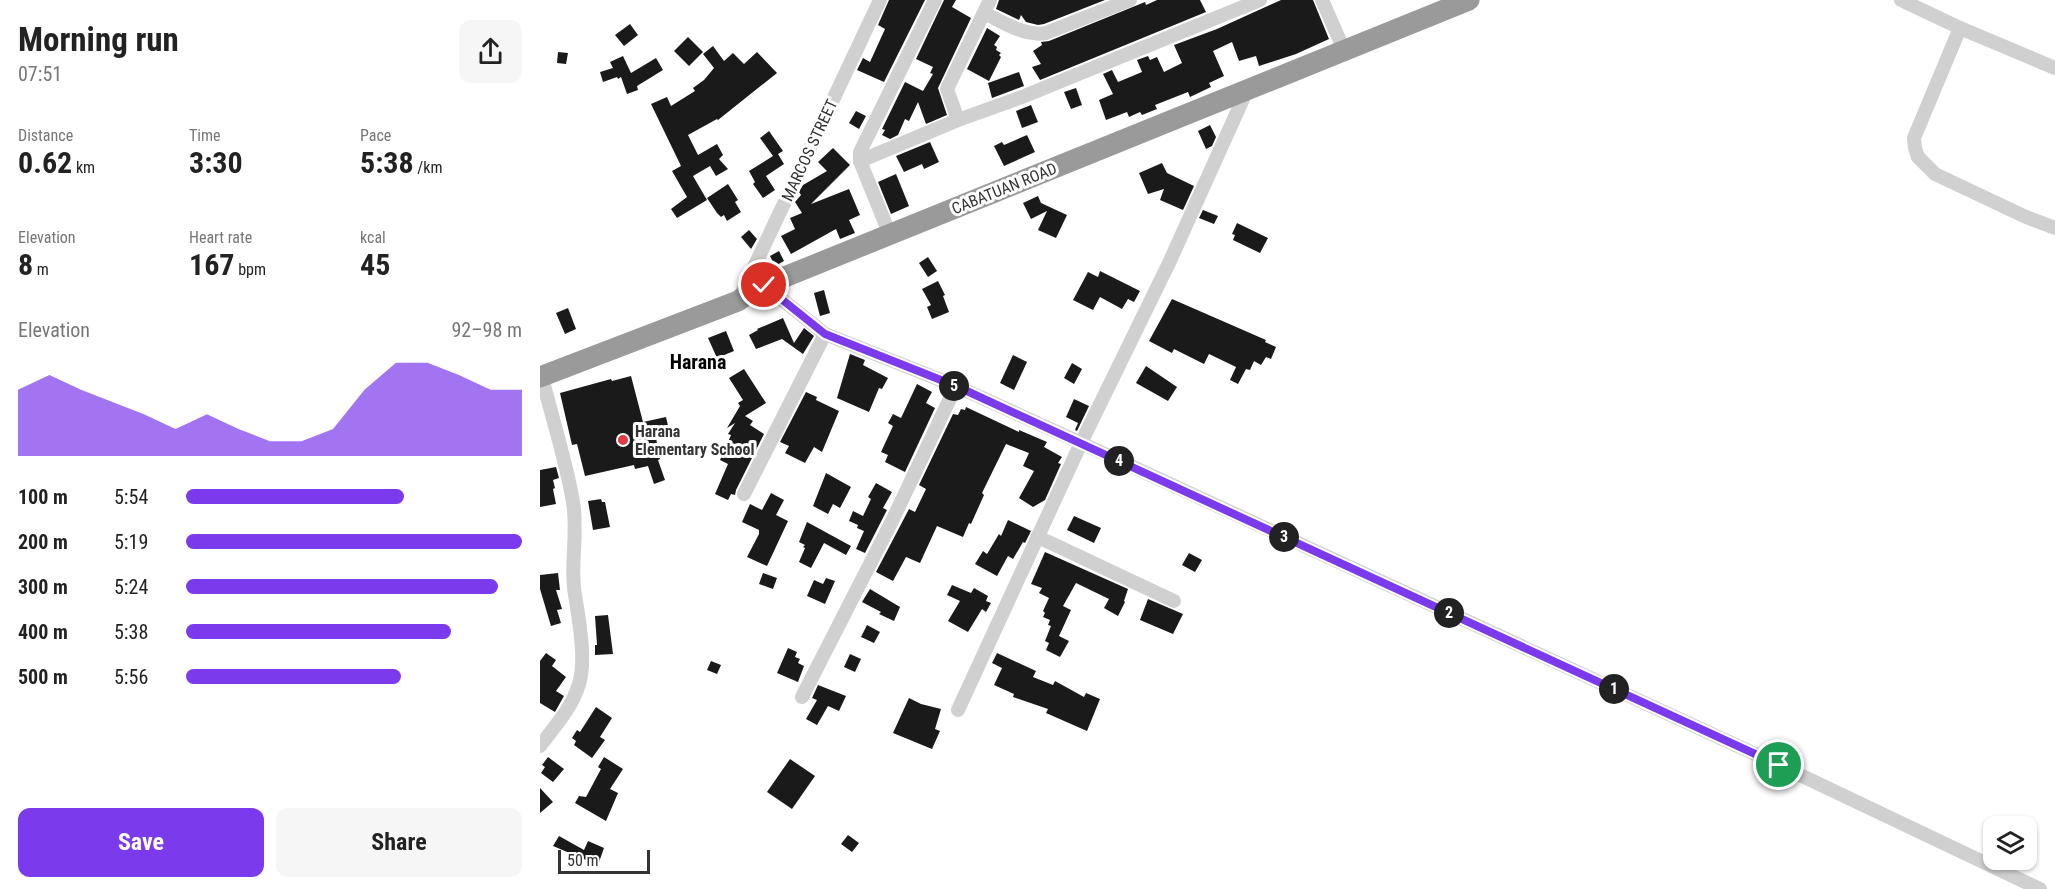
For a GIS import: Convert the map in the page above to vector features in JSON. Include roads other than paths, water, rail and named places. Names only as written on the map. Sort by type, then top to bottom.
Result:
[{"type":"highway","name":"CABATUAN ROAD","points":[[541,377],[738,301],[755,288],[1469,0]]},
{"type":"street","name":"MARCOS STREET","points":[[738,301],[880,0]]},
{"type":"street","points":[[890,235],[860,160],[860,153],[935,0]]},
{"type":"street","points":[[958,120],[947,89],[990,0]]},
{"type":"street","points":[[984,13],[1037,35],[1130,0]]},
{"type":"street","points":[[860,160],[1260,0]]},
{"type":"street","points":[[1322,0],[1344,50]]},
{"type":"street","points":[[1901,0],[2055,68]]},
{"type":"street","points":[[1960,28],[1914,138],[1914,148],[1918,157],[1935,174],[2026,217],[2055,228]]},
{"type":"street","points":[[958,710],[1081,443],[1169,263],[1248,88]]},
{"type":"street","points":[[764,285],[825,334],[956,386],[1081,443],[1768,760],[2040,889]]},
{"type":"street","points":[[744,494],[825,334]]},
{"type":"street","points":[[540,746],[571,706],[580,683],[581,664],[581,636],[574,585],[573,555],[576,527],[573,501],[541,377]]},
{"type":"street","points":[[802,697],[893,519],[956,386]]},
{"type":"street","points":[[1038,537],[1174,601]]},
{"type":"place","name":"Harana Elementary School","points":[[623,440]]},
{"type":"district","name":"Harana","points":[[698,362]]}]
